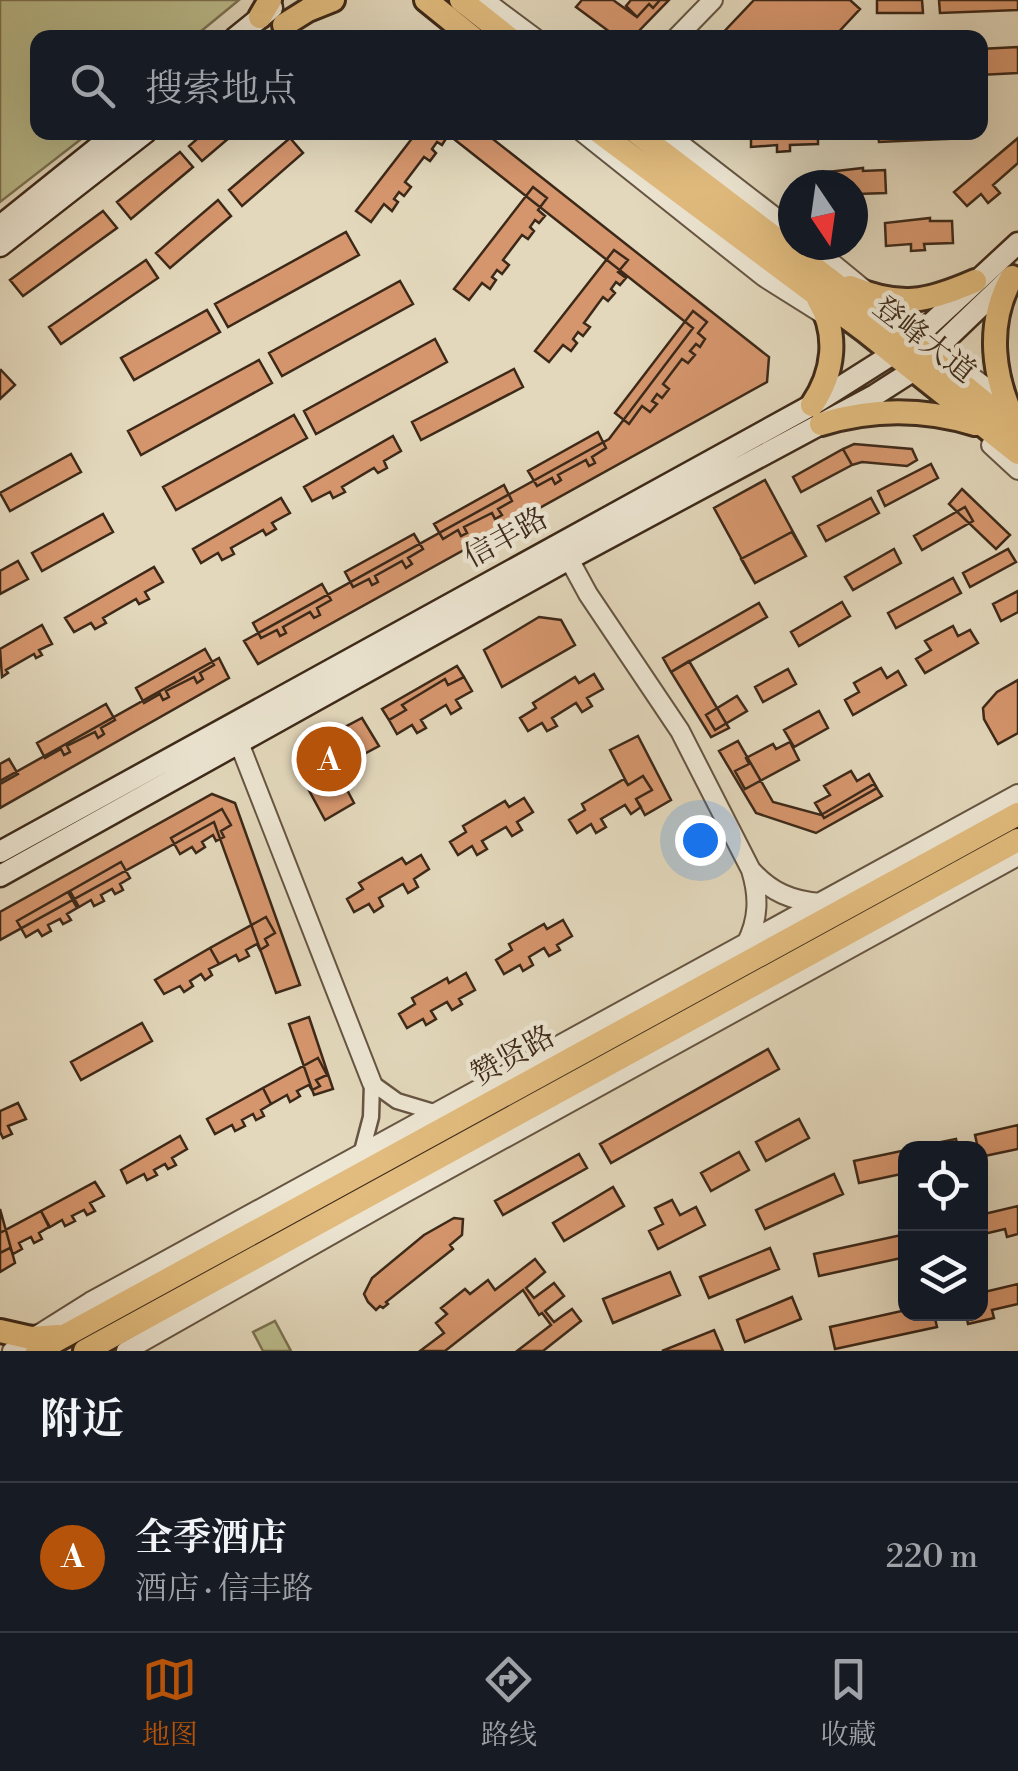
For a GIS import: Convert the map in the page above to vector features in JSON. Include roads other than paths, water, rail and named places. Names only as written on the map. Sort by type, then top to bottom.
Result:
[{"type":"main road","points":[[271,20],[280,0]]},
{"type":"main road","points":[[271,20],[314,0]]},
{"type":"main road","points":[[271,20],[333,0]]},
{"type":"main road","points":[[411,0],[459,5],[497,30]]},
{"type":"main road","points":[[459,5],[470,30]]},
{"type":"main road","points":[[0,226],[107,140]]},
{"type":"main road","points":[[0,246],[136,140]]},
{"type":"main road","name":"登峰大道","points":[[610,140],[826,299],[1018,429]]},
{"type":"main road","name":"登峰大道","points":[[645,140],[826,299]]},
{"type":"main road","name":"信丰路","points":[[912,355],[976,281],[1018,243]]},
{"type":"main road","points":[[1015,274],[999,305],[995,334],[996,363],[1018,429]]},
{"type":"main road","name":"信丰路","points":[[0,852],[569,559],[912,355],[1015,274]]},
{"type":"main road","points":[[976,281],[926,301],[874,296],[826,299],[831,362],[816,415],[924,413],[990,430]]},
{"type":"main road","name":"登峰大道","points":[[912,355],[1018,453]]},
{"type":"main road","name":"信丰路","points":[[0,876],[235,732],[816,415]]},
{"type":"main road","name":"赞贤路","points":[[35,1344],[66,1335],[1018,814]]},
{"type":"main road","name":"赞贤路","points":[[85,1351],[1018,840]]},
{"type":"main road","points":[[0,1331],[35,1344]]},
{"type":"street","points":[[411,0],[450,30]]},
{"type":"street","points":[[684,30],[713,0]]},
{"type":"street","points":[[459,5],[517,30]]},
{"type":"street","points":[[592,140],[764,277],[826,299]]},
{"type":"street","points":[[674,140],[778,220]]},
{"type":"street","points":[[829,260],[874,296],[960,420],[1018,470]]},
{"type":"street","points":[[912,355],[1012,405]]},
{"type":"street","points":[[569,559],[588,594],[680,730],[752,870],[765,886],[778,893],[821,903]]},
{"type":"street","points":[[235,732],[372,1084],[361,1155]]},
{"type":"street","points":[[12,1351],[35,1344],[90,1302],[1018,794]]},
{"type":"street","points":[[126,1351],[1018,856]]},
{"type":"street","points":[[746,944],[757,913],[752,870]]},
{"type":"street","points":[[372,1084],[396,1101],[437,1114]]},
{"type":"place","name":"全季酒店","points":[[329,759]]}]
